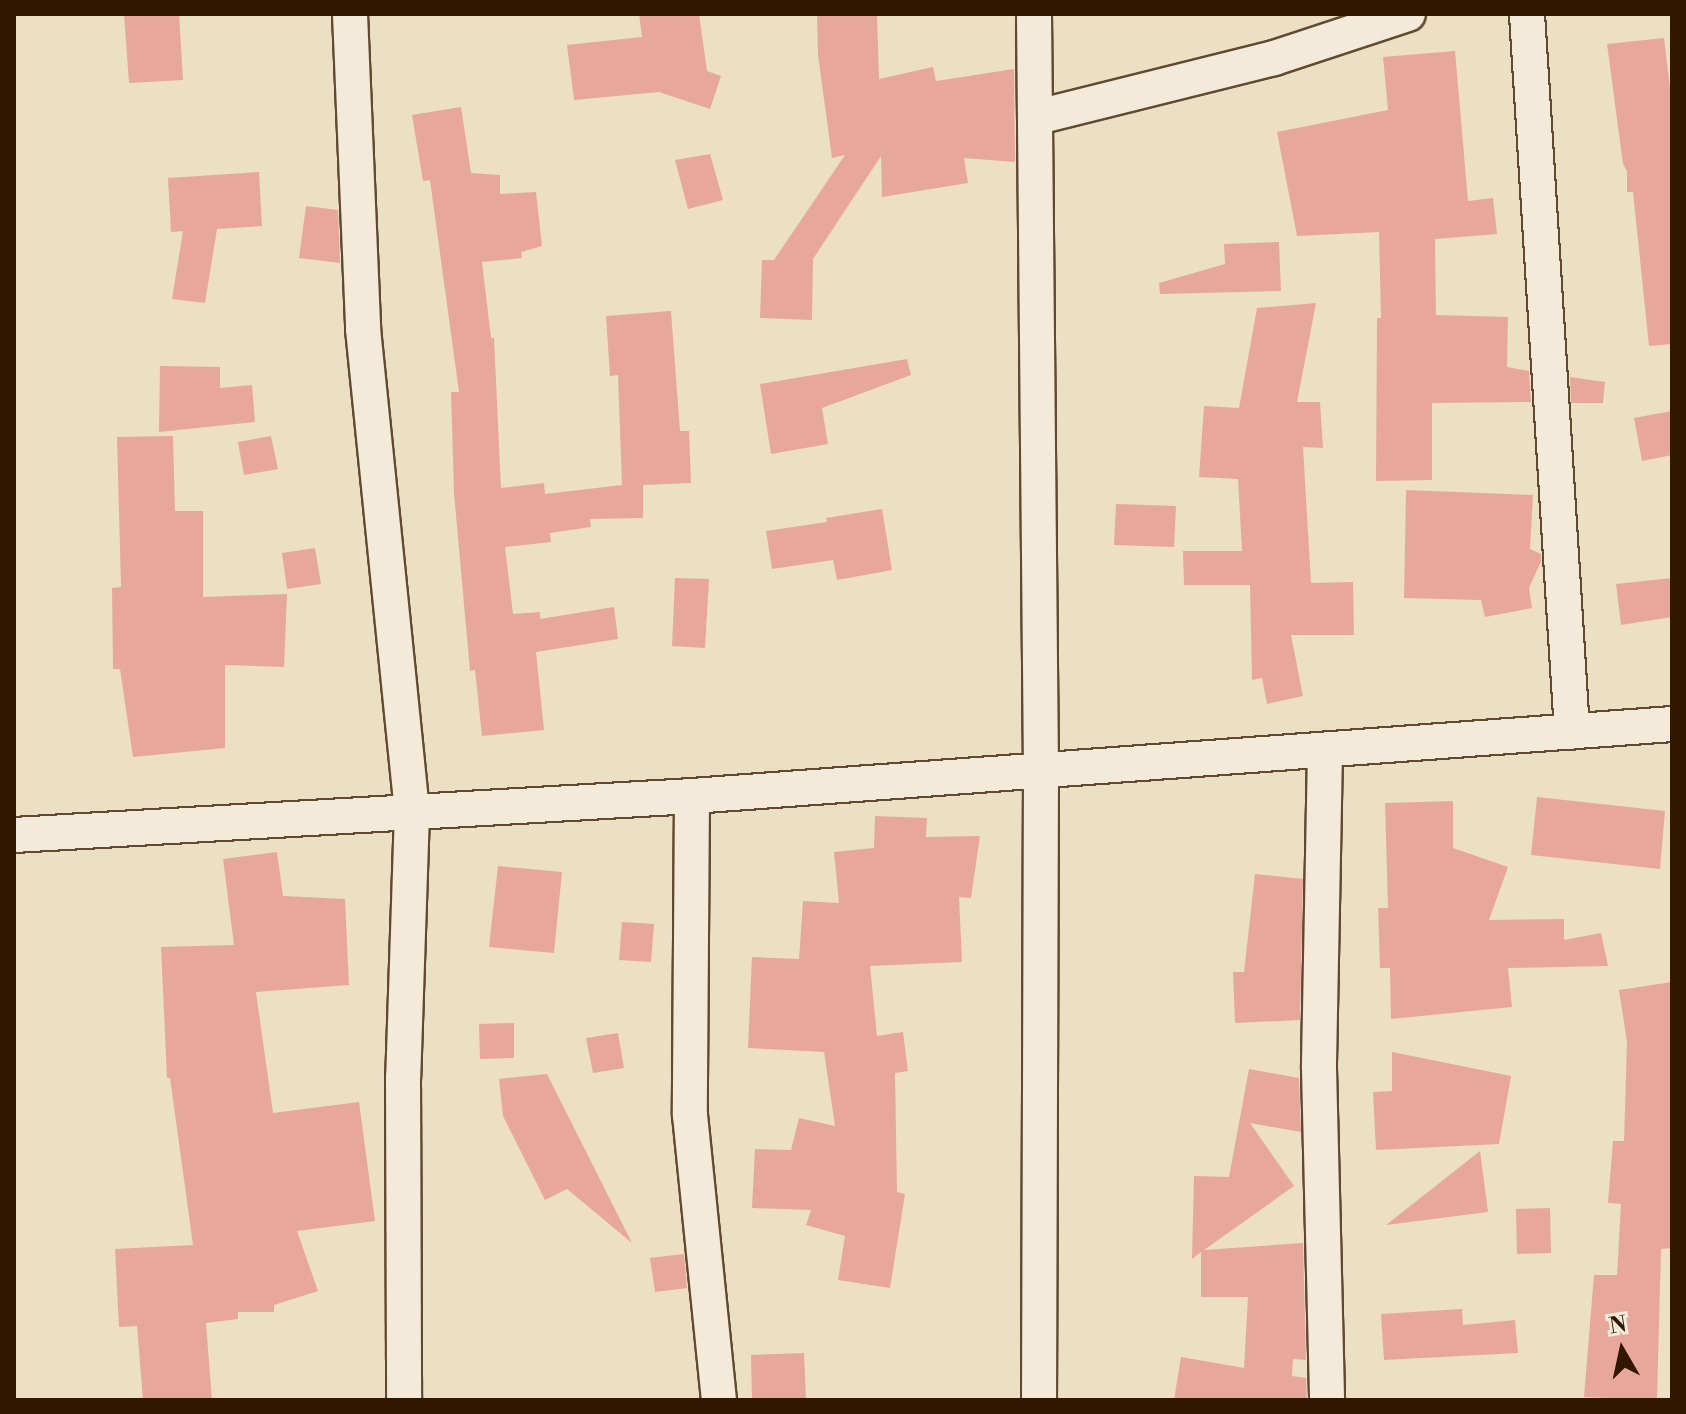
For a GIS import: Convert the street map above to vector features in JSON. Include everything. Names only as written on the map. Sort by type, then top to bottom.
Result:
[{"type":"street","points":[[350,14],[363,329],[412,812],[403,1077],[404,1400]]},
{"type":"street","points":[[1034,14],[1038,117],[1041,772],[1039,1400]]},
{"type":"street","points":[[1038,117],[1274,58],[1408,14]]},
{"type":"street","points":[[1527,14],[1572,732]]},
{"type":"street","points":[[14,835],[692,796],[1672,724]]},
{"type":"street","points":[[1325,751],[1319,1069],[1327,1400]]},
{"type":"street","points":[[692,796],[690,1115],[719,1400]]},
{"type":"building","points":[[124,14],[179,14],[183,80],[129,83]]},
{"type":"building","points":[[639,14],[699,14],[707,71],[721,76],[710,109],[659,92],[574,100],[567,45],[642,37]]},
{"type":"building","points":[[817,14],[877,14],[879,79],[933,67],[936,81],[1014,69],[1015,162],[964,158],[968,183],[882,197],[881,156],[813,259],[812,320],[760,318],[762,260],[774,260],[845,155],[832,158],[818,55]]},
{"type":"building","points":[[1664,38],[1672,105],[1672,344],[1649,346],[1633,192],[1627,192],[1627,171],[1623,164],[1607,44]]},
{"type":"building","points":[[1455,51],[1468,201],[1493,198],[1497,234],[1435,239],[1436,315],[1508,317],[1507,367],[1529,371],[1531,402],[1432,403],[1432,480],[1376,481],[1377,318],[1381,318],[1379,232],[1297,236],[1277,132],[1388,110],[1383,57]]},
{"type":"building","points":[[461,107],[471,173],[500,175],[500,194],[536,192],[542,246],[521,252],[522,258],[482,262],[491,338],[494,338],[501,488],[544,483],[545,494],[622,485],[618,375],[610,376],[606,316],[671,311],[680,431],[689,431],[691,483],[643,485],[643,518],[590,519],[591,527],[550,533],[551,542],[505,547],[513,614],[540,612],[540,619],[614,607],[618,639],[536,652],[544,730],[482,736],[475,670],[470,671],[454,493],[451,392],[459,392],[430,180],[423,181],[412,115]]},
{"type":"building","points":[[710,154],[723,200],[688,209],[675,160]]},
{"type":"building","points":[[259,172],[262,226],[217,229],[205,303],[172,299],[183,231],[171,232],[168,178]]},
{"type":"building","points":[[306,206],[338,210],[340,263],[299,258]]},
{"type":"building","points":[[1279,242],[1281,291],[1160,294],[1159,283],[1225,264],[1224,244]]},
{"type":"building","points":[[1316,303],[1297,402],[1320,402],[1323,448],[1303,447],[1311,583],[1353,582],[1354,635],[1291,635],[1303,696],[1267,704],[1262,678],[1252,680],[1250,585],[1184,585],[1183,551],[1242,551],[1238,479],[1199,477],[1204,406],[1239,408],[1257,308]]},
{"type":"building","points":[[907,359],[911,375],[822,408],[828,444],[771,454],[760,384]]},
{"type":"building","points":[[160,366],[220,367],[220,388],[252,385],[255,422],[159,432]]},
{"type":"building","points":[[1570,377],[1605,382],[1603,403],[1571,403]]},
{"type":"building","points":[[1672,411],[1672,455],[1642,461],[1634,418]]},
{"type":"building","points":[[173,436],[175,511],[203,511],[203,597],[287,594],[284,667],[225,665],[225,748],[133,757],[120,669],[113,669],[112,588],[121,587],[117,437]]},
{"type":"building","points":[[271,436],[278,469],[244,475],[238,442]]},
{"type":"building","points":[[1406,490],[1533,495],[1530,549],[1541,554],[1541,561],[1529,588],[1532,608],[1485,617],[1481,600],[1404,598]]},
{"type":"building","points":[[1116,504],[1176,506],[1174,547],[1114,545]]},
{"type":"building","points":[[882,509],[892,570],[837,580],[833,560],[772,569],[766,531],[827,522],[826,518]]},
{"type":"building","points":[[315,548],[321,584],[287,589],[282,553]]},
{"type":"building","points":[[675,578],[709,579],[705,648],[672,646]]},
{"type":"building","points":[[1672,578],[1672,617],[1621,625],[1616,584]]},
{"type":"building","points":[[1537,797],[1665,811],[1660,869],[1531,855]]},
{"type":"building","points":[[1453,801],[1453,848],[1508,867],[1489,920],[1564,919],[1564,940],[1601,933],[1608,966],[1508,968],[1512,1007],[1391,1019],[1390,968],[1380,968],[1378,908],[1388,908],[1385,803]]},
{"type":"building","points":[[875,816],[927,818],[926,837],[980,836],[971,898],[959,897],[962,962],[870,966],[877,1036],[903,1032],[908,1071],[895,1073],[897,1192],[905,1194],[890,1288],[838,1280],[845,1236],[806,1225],[811,1210],[752,1208],[755,1149],[791,1150],[799,1118],[835,1126],[824,1052],[748,1048],[752,957],[799,959],[803,901],[839,903],[834,852],[874,848]]},
{"type":"building","points":[[277,852],[283,896],[345,899],[349,985],[256,992],[273,1113],[359,1102],[375,1221],[297,1231],[318,1291],[274,1305],[274,1312],[238,1312],[238,1319],[206,1323],[212,1400],[143,1400],[137,1326],[119,1327],[115,1249],[193,1245],[170,1078],[167,1078],[161,947],[234,945],[223,859]]},
{"type":"building","points":[[498,866],[562,872],[554,953],[489,947]]},
{"type":"building","points":[[1255,874],[1303,879],[1300,1020],[1235,1023],[1233,972],[1244,972]]},
{"type":"building","points":[[622,922],[654,924],[651,962],[619,960]]},
{"type":"building","points":[[1672,982],[1672,1248],[1661,1249],[1657,1400],[1584,1397],[1594,1275],[1617,1275],[1621,1204],[1608,1203],[1613,1141],[1624,1141],[1627,1042],[1619,990]]},
{"type":"building","points":[[514,1023],[514,1058],[480,1059],[479,1024]]},
{"type":"building","points":[[618,1033],[624,1068],[593,1073],[586,1038]]},
{"type":"building","points":[[1392,1052],[1511,1076],[1499,1144],[1376,1150],[1373,1092],[1392,1091]]},
{"type":"building","points":[[1249,1069],[1299,1078],[1301,1132],[1250,1123],[1294,1186],[1204,1250],[1303,1243],[1306,1360],[1293,1359],[1292,1376],[1306,1378],[1307,1400],[1174,1400],[1181,1357],[1244,1368],[1248,1297],[1201,1297],[1201,1252],[1192,1259],[1194,1176],[1229,1177]]},
{"type":"building","points":[[547,1074],[632,1243],[567,1189],[545,1200],[503,1116],[499,1079]]},
{"type":"building","points":[[1480,1151],[1488,1212],[1386,1225]]},
{"type":"building","points":[[1550,1208],[1551,1253],[1517,1254],[1516,1209]]},
{"type":"building","points":[[684,1254],[687,1288],[655,1292],[650,1258]]},
{"type":"building","points":[[1462,1309],[1463,1325],[1515,1320],[1518,1353],[1384,1360],[1381,1314]]},
{"type":"building","points":[[804,1353],[806,1400],[752,1400],[751,1355]]}]
